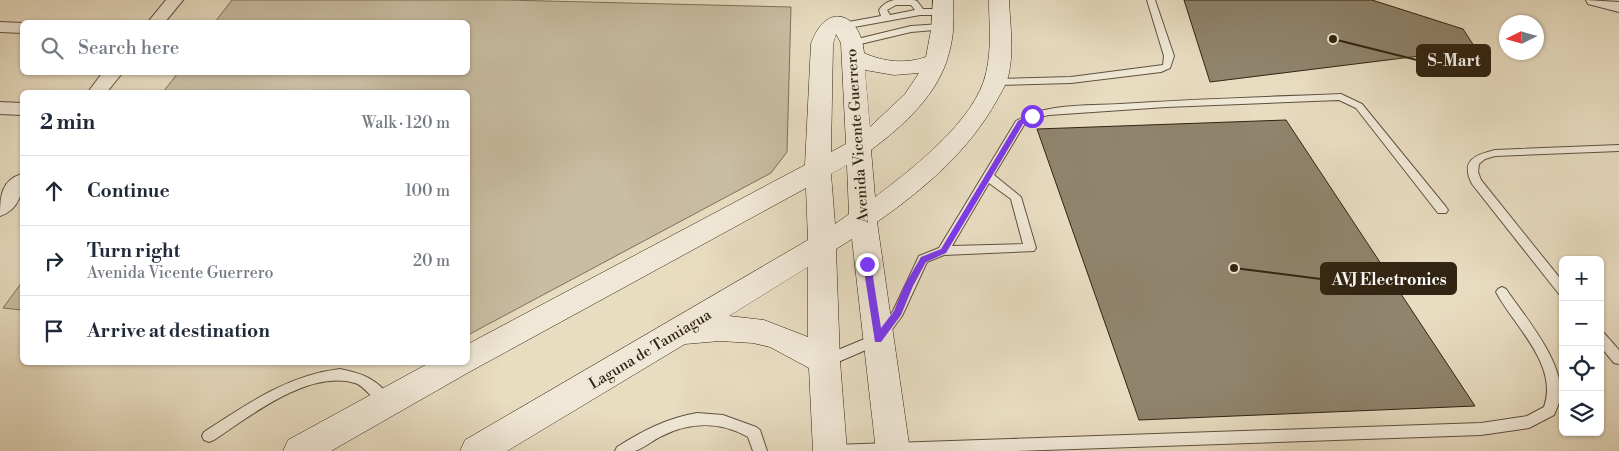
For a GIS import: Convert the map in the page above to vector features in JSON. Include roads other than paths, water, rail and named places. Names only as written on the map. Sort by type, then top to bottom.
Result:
[{"type":"main road","name":"Laguna de Tamiagua","points":[[477,451],[675,334],[822,244],[862,219],[921,175],[952,146],[976,114],[995,82],[1000,56],[999,0]]},
{"type":"main road","points":[[470,358],[818,172],[858,148],[899,115],[918,94],[936,61],[937,13]]},
{"type":"main road","points":[[844,29],[866,64],[892,70],[915,68],[936,61]]},
{"type":"main road","name":"Avenida Vicente Guerrero","points":[[830,451],[824,361],[822,244],[818,172],[822,44],[825,34],[844,29],[858,148],[862,219],[893,450]]},
{"type":"main road","points":[[675,334],[711,328],[742,328],[776,336],[824,361]]},
{"type":"main road","points":[[300,451],[455,365]]},
{"type":"street","points":[[158,20],[175,0]]},
{"type":"street","points":[[1594,0],[1619,7]]},
{"type":"street","points":[[0,27],[20,28]]},
{"type":"street","points":[[99,90],[111,75]]},
{"type":"street","points":[[0,108],[20,109]]},
{"type":"street","points":[[1,206],[20,184]]},
{"type":"lane","points":[[995,82],[1071,80],[1161,69],[1167,66],[1169,56],[1151,0]]},
{"type":"lane","points":[[887,19],[883,10],[894,2],[914,3],[937,13]]},
{"type":"lane","points":[[844,29],[887,19],[937,13]]},
{"type":"lane","points":[[844,29],[911,29],[937,13]]},
{"type":"lane","points":[[944,251],[1020,123],[1032,116],[1049,112],[1166,104],[1341,97],[1359,106],[1442,210]]},
{"type":"lane","points":[[1559,286],[1483,192],[1473,172],[1474,164],[1481,157],[1496,153],[1619,148]]},
{"type":"lane","points":[[824,361],[878,339],[898,313],[909,286],[924,259],[944,251],[1030,248],[1016,197],[988,177]]},
{"type":"lane","points":[[830,451],[1481,429],[1529,422],[1549,411],[1554,394],[1552,376],[1540,351],[1502,292]]},
{"type":"lane","points":[[1604,342],[1619,359]]},
{"type":"lane","points":[[209,436],[296,384],[323,376],[357,378],[372,386],[387,402]]},
{"type":"lane","points":[[622,451],[647,435],[674,424],[700,419],[722,420],[747,428],[755,434],[760,451]]},
{"type":"place","name":"S-Mart","points":[[1333,39]]},
{"type":"place","name":"AVJ Electronics","points":[[1234,268]]}]
